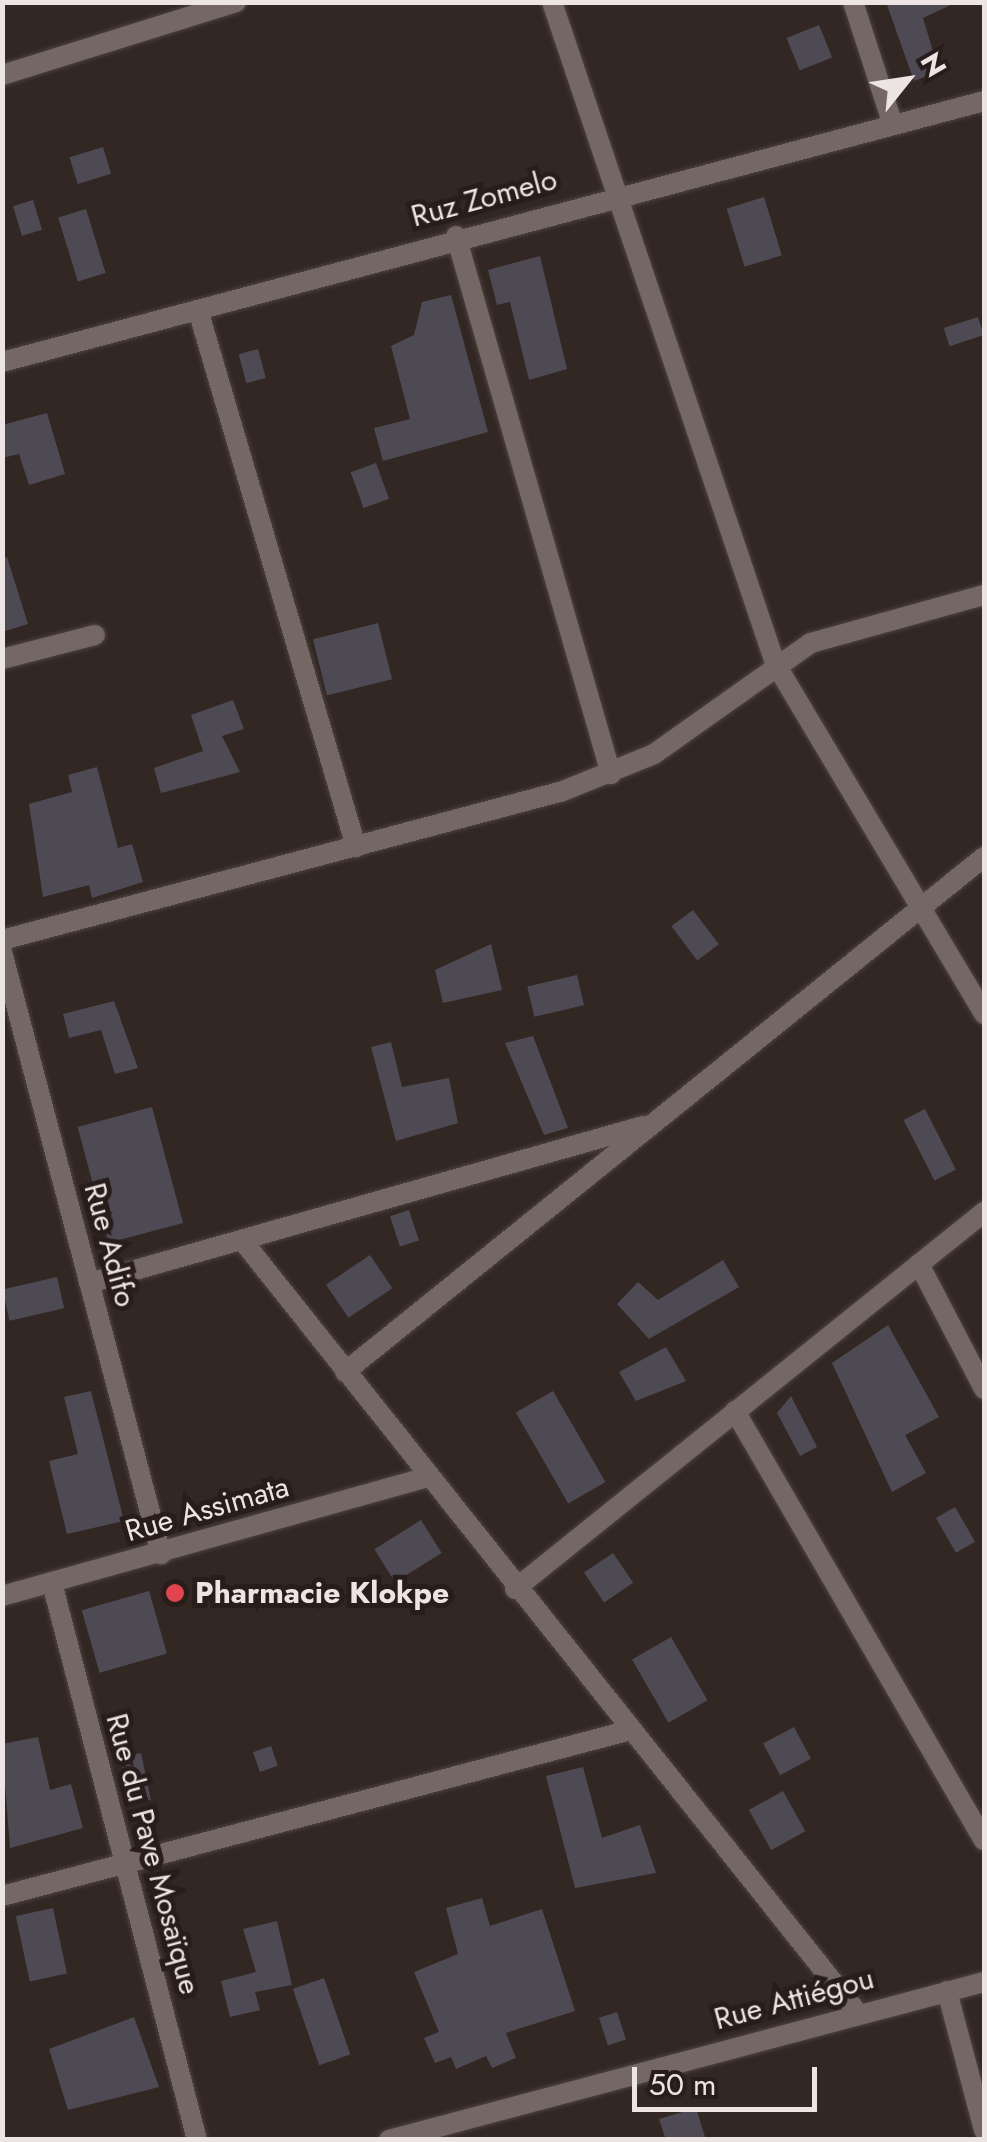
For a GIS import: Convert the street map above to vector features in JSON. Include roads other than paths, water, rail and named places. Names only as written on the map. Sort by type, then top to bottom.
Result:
[{"type":"street","points":[[2,75],[236,2]]},
{"type":"street","points":[[552,2],[611,195],[775,663],[984,1014]]},
{"type":"street","points":[[854,2],[894,125]]},
{"type":"street","name":"Ruz Zomelo","points":[[2,362],[456,236],[984,101]]},
{"type":"street","points":[[456,236],[611,774]]},
{"type":"street","points":[[198,310],[356,848]]},
{"type":"street","points":[[2,940],[356,848],[611,774],[654,754],[775,663],[811,643],[984,595]]},
{"type":"street","points":[[2,659],[95,635]]},
{"type":"street","points":[[345,1372],[654,1123],[918,902],[984,857]]},
{"type":"street","name":"Rue Adifo","points":[[2,952],[161,1554]]},
{"type":"street","points":[[89,1283],[654,1123]]},
{"type":"street","points":[[515,1589],[984,1212]]},
{"type":"street","points":[[242,1240],[627,1731],[857,2012]]},
{"type":"street","points":[[919,1264],[984,1389]]},
{"type":"street","points":[[736,1411],[984,1840]]},
{"type":"street","name":"Rue Assimata","points":[[2,1596],[428,1477]]},
{"type":"street","name":"Rue du Pave Mosaïque","points":[[52,1583],[197,2140]]},
{"type":"street","points":[[2,1896],[124,1867],[627,1731]]},
{"type":"street","name":"Rue Attiégou","points":[[389,2140],[857,2012],[984,1982]]},
{"type":"street","points":[[947,1991],[984,2130]]},
{"type":"place","name":"Pharmacie Klokpe","points":[[175,1593]]}]
